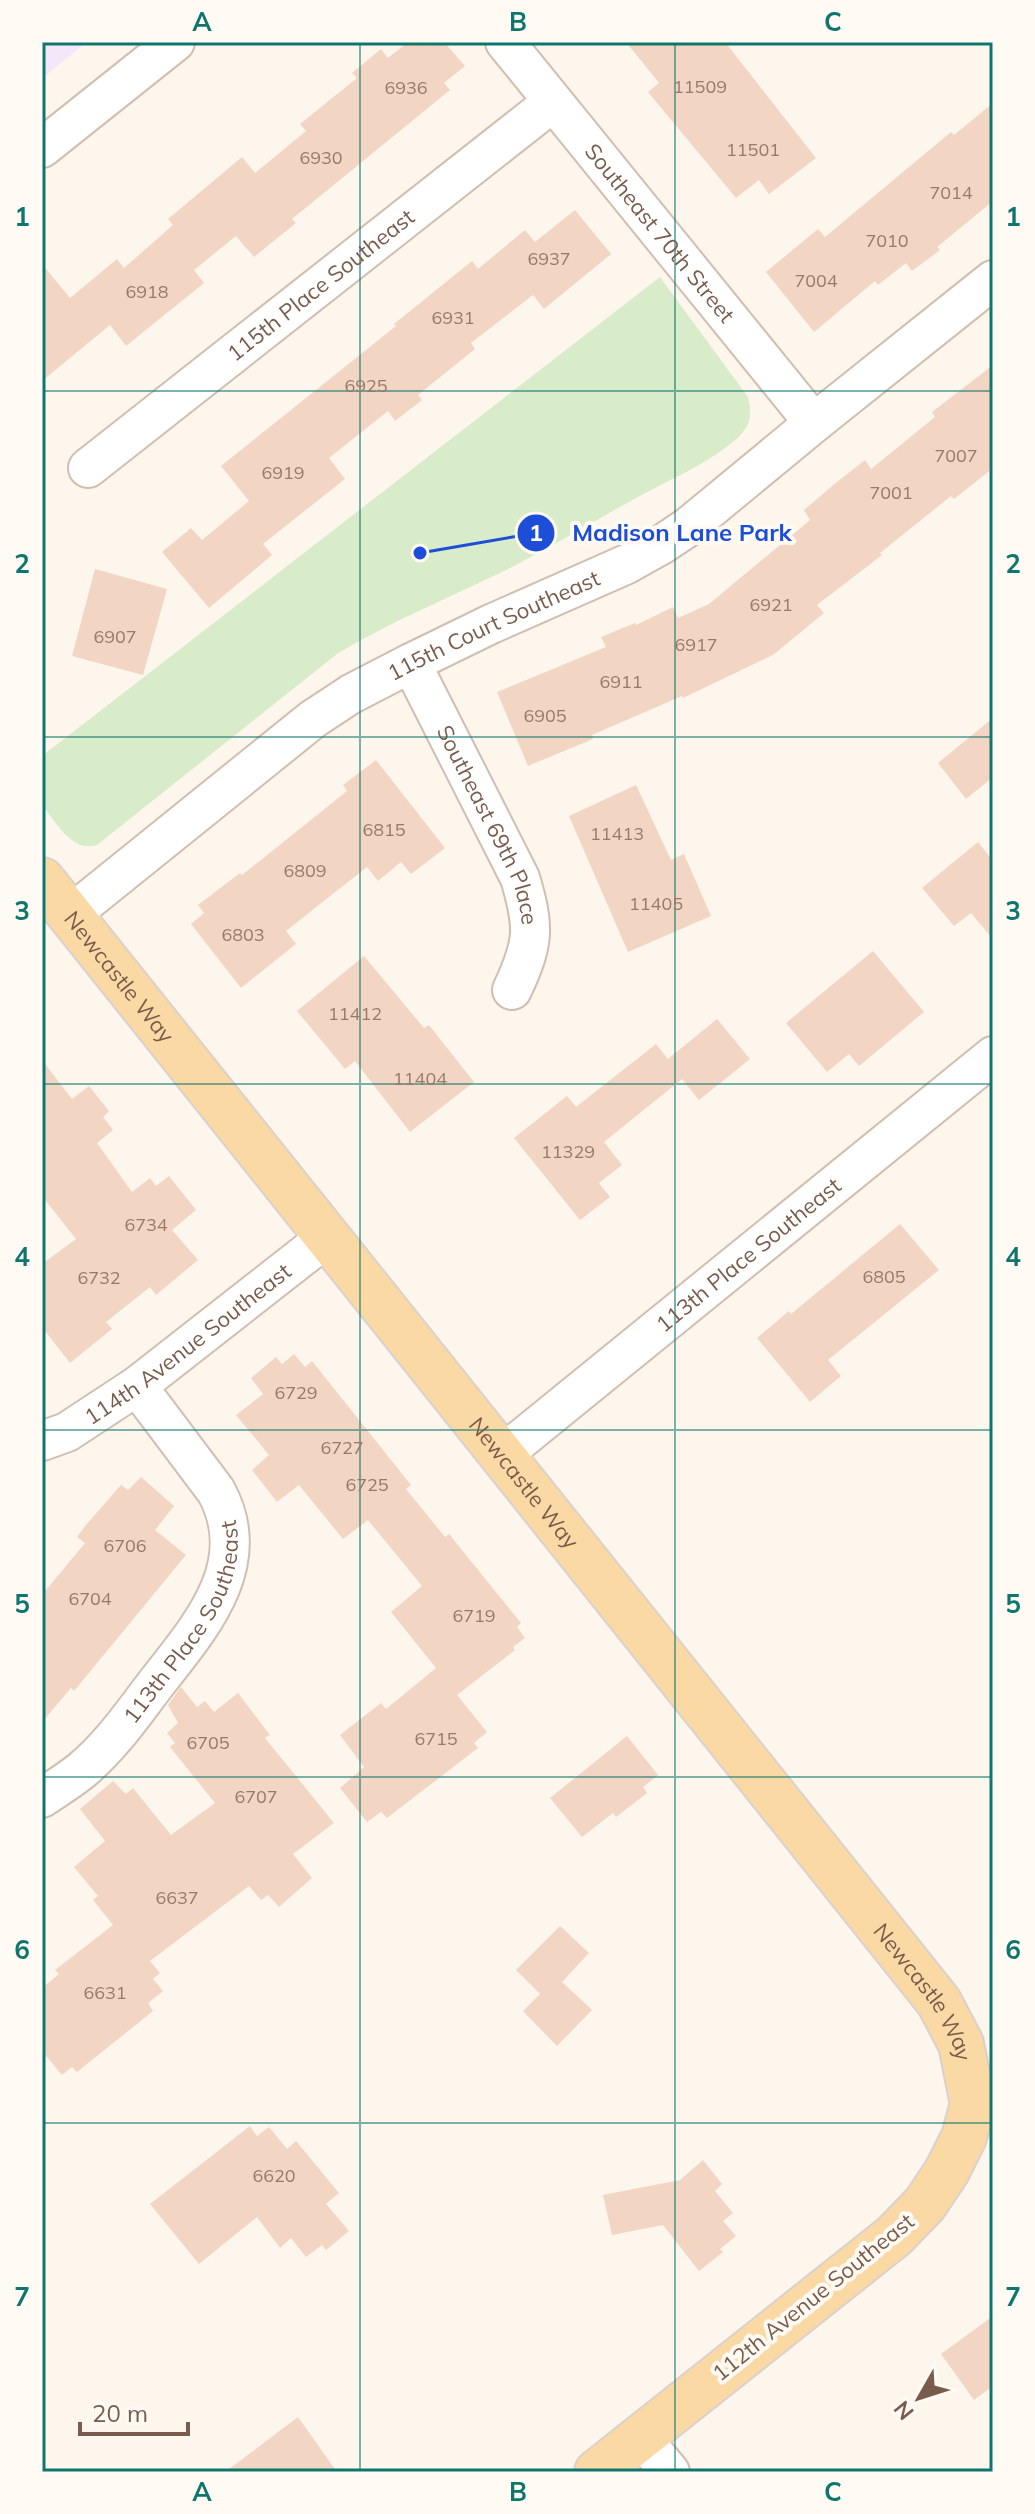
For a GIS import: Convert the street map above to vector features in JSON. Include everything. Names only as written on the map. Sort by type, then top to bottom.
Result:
[{"type":"main road","name":"Newcastle Way","points":[[42,880],[939,2002],[961,2044],[983,2105]]},
{"type":"main road","name":"112th Avenue Southeast","points":[[597,2472],[894,2236],[925,2204],[983,2105]]},
{"type":"street","points":[[42,148],[175,42]]},
{"type":"street","name":"Southeast 70th Street","points":[[505,42],[814,423]]},
{"type":"street","name":"115th Place Southeast","points":[[88,468],[553,102]]},
{"type":"street","name":"115th Court Southeast","points":[[70,915],[313,719],[351,694],[491,624],[627,564],[688,527],[993,280]]},
{"type":"street","name":"Southeast 69th Place","points":[[411,663],[520,878],[530,912],[531,936],[526,960],[512,990]]},
{"type":"street","name":"113th Place Southeast","points":[[503,1454],[993,1056]]},
{"type":"street","name":"114th Avenue Southeast","points":[[42,1441],[67,1432],[137,1386],[326,1238]]},
{"type":"street","name":"113th Place Southeast","points":[[42,1798],[81,1771],[108,1744],[205,1620],[219,1592],[228,1561],[231,1540],[225,1508],[137,1386]]},
{"type":"street","points":[[641,2437],[670,2472]]},
{"type":"shaded area","points":[[42,42],[87,42],[42,78]]},
{"type":"green space","points":[[660,277],[748,397],[748,424],[734,441],[694,467],[523,561],[399,620],[337,654],[97,845],[80,845],[65,834],[42,805],[42,756]]},
{"type":"building","points":[[408,42],[444,42],[465,66],[444,83],[450,90],[292,219],[296,223],[254,257],[236,236],[194,270],[204,283],[126,346],[110,325],[42,381],[42,264],[70,298],[117,259],[124,268],[173,225],[168,219],[242,157],[255,173],[306,131],[300,124],[357,78],[352,73],[381,49],[388,58]]},
{"type":"building","points":[[626,42],[725,42],[816,158],[769,194],[759,180],[736,198],[648,92],[659,83]]},
{"type":"building","points":[[993,103],[993,201],[937,247],[940,250],[912,271],[906,263],[878,285],[875,281],[814,332],[766,272],[818,229],[825,237],[951,132],[954,135]]},
{"type":"building","points":[[575,210],[611,254],[544,309],[533,295],[471,343],[475,349],[418,395],[422,400],[395,421],[388,411],[329,458],[345,479],[263,544],[272,555],[209,608],[162,552],[191,528],[202,540],[249,501],[221,466],[472,261],[478,269],[525,230],[535,242]]},
{"type":"building","points":[[993,365],[993,468],[954,499],[951,496],[817,605],[824,613],[773,655],[528,766],[497,692],[606,647],[601,637],[673,607],[678,618],[709,604],[810,520],[804,510],[837,482],[865,460],[871,469],[935,417],[932,412]]},
{"type":"building","points":[[95,569],[167,589],[143,675],[72,656]]},
{"type":"building","points":[[993,718],[993,777],[966,799],[938,763]]},
{"type":"building","points":[[376,760],[445,848],[411,874],[401,862],[378,881],[367,867],[286,931],[296,944],[241,988],[191,924],[204,913],[198,905],[240,873],[242,875],[347,791],[343,785]]},
{"type":"building","points":[[636,785],[671,860],[684,854],[711,916],[628,952],[569,816]]},
{"type":"building","points":[[978,842],[993,861],[993,939],[971,913],[954,926],[922,888]]},
{"type":"building","points":[[873,951],[924,1012],[859,1066],[849,1054],[827,1072],[786,1023]]},
{"type":"building","points":[[364,956],[424,1028],[429,1025],[474,1082],[410,1132],[355,1061],[345,1069],[297,1011]]},
{"type":"building","points":[[717,1019],[750,1059],[699,1100],[682,1079],[604,1142],[622,1165],[599,1183],[610,1197],[580,1220],[514,1138],[567,1096],[576,1107],[656,1044],[668,1059]]},
{"type":"building","points":[[42,1060],[72,1099],[89,1086],[109,1111],[103,1117],[113,1130],[97,1143],[132,1192],[150,1178],[156,1186],[169,1176],[196,1210],[172,1230],[198,1260],[156,1295],[150,1287],[106,1322],[112,1329],[70,1363],[42,1327],[42,1264],[76,1239],[42,1196]]},
{"type":"building","points":[[900,1224],[939,1270],[828,1360],[841,1376],[810,1402],[757,1338],[789,1311],[791,1314]]},
{"type":"building","points":[[294,1354],[305,1367],[312,1361],[411,1485],[406,1489],[445,1537],[449,1534],[521,1623],[517,1627],[525,1638],[513,1647],[515,1650],[457,1695],[487,1732],[474,1743],[478,1748],[387,1818],[381,1812],[367,1822],[340,1788],[364,1767],[340,1735],[381,1703],[386,1709],[436,1668],[391,1612],[422,1586],[368,1520],[343,1539],[299,1485],[277,1502],[252,1470],[269,1455],[236,1415],[263,1394],[251,1378],[276,1357],[282,1364]]},
{"type":"building","points":[[141,1477],[174,1506],[155,1530],[186,1555],[74,1691],[71,1688],[42,1722],[42,1595],[85,1543],[77,1537],[86,1525],[121,1485],[128,1490]]},
{"type":"building","points":[[181,1687],[197,1707],[205,1701],[214,1712],[238,1693],[270,1735],[265,1738],[334,1823],[293,1854],[312,1878],[279,1907],[268,1895],[261,1900],[249,1886],[150,1961],[160,1973],[153,1979],[163,1991],[148,2003],[153,2011],[77,2072],[72,2067],[62,2075],[42,2051],[42,1988],[59,1974],[55,1970],[113,1925],[93,1900],[98,1896],[74,1867],[105,1841],[80,1809],[113,1781],[126,1794],[133,1788],[171,1835],[215,1803],[170,1747],[175,1743],[167,1733],[178,1723],[168,1705]]},
{"type":"building","points":[[627,1736],[658,1775],[643,1787],[647,1793],[616,1817],[613,1813],[582,1837],[550,1798]]},
{"type":"building","points":[[560,1926],[589,1953],[562,1982],[592,2010],[557,2046],[523,2011],[540,1994],[516,1970]]},
{"type":"building","points":[[250,2126],[257,2136],[269,2127],[287,2149],[296,2141],[339,2193],[326,2204],[349,2231],[326,2250],[322,2245],[306,2257],[291,2238],[280,2248],[257,2217],[199,2264],[150,2204]]},
{"type":"building","points":[[703,2160],[722,2184],[715,2191],[733,2213],[723,2221],[736,2236],[720,2249],[723,2252],[699,2271],[663,2225],[612,2235],[603,2195],[680,2180]]},
{"type":"building","points":[[993,2316],[993,2386],[974,2400],[941,2354]]},
{"type":"building","points":[[298,2417],[337,2472],[225,2472]]},
{"type":"place","name":"Madison Lane Park","points":[[420,553]]}]
